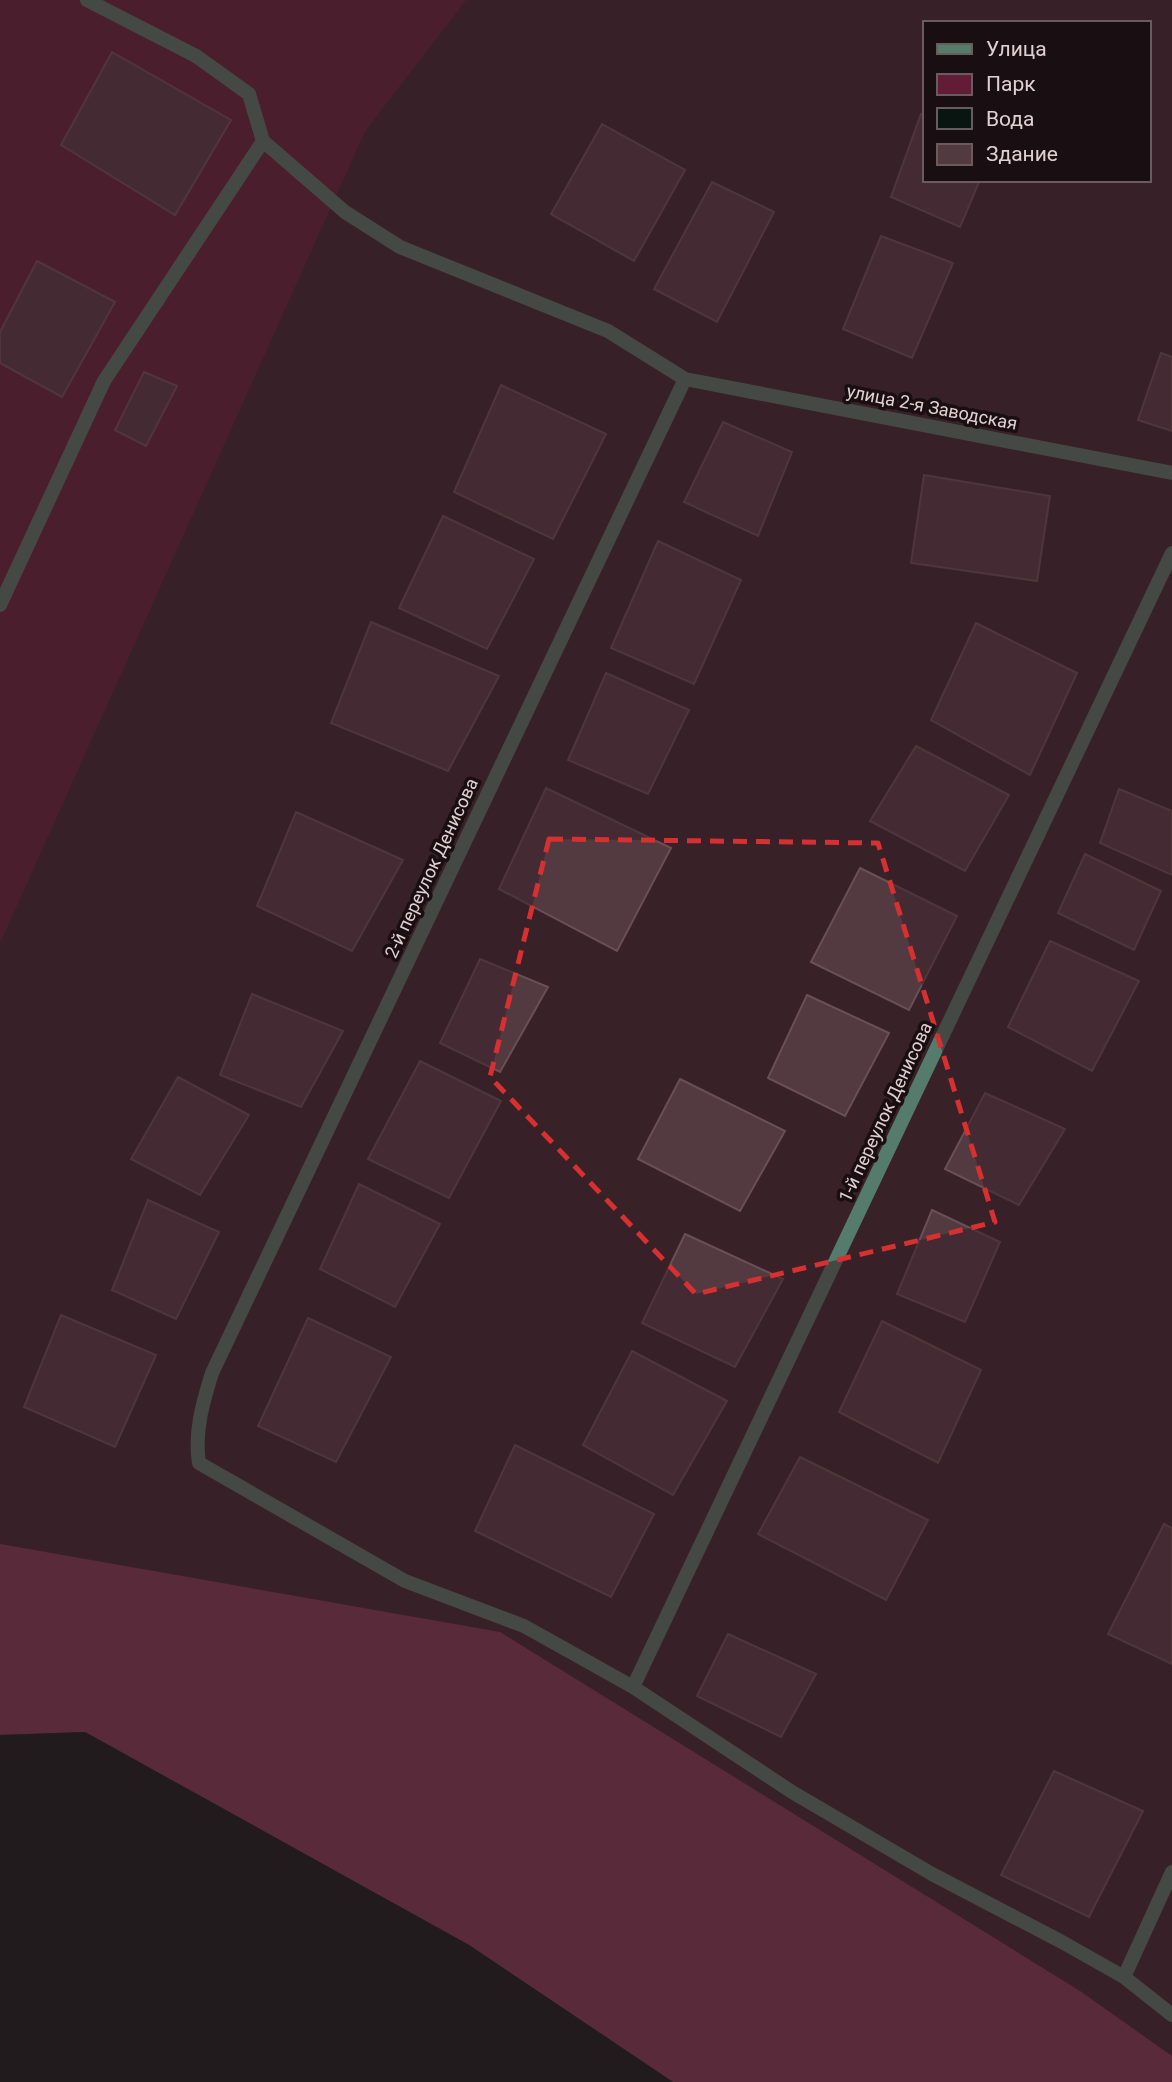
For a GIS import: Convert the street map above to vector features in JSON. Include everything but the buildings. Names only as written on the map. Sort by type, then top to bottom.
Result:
[{"type":"street","points":[[87,0],[196,56],[249,94],[263,141],[345,212],[400,247],[608,331],[684,379]]},
{"type":"street","points":[[0,605],[104,381],[263,141]]},
{"type":"street","name":"улица 2-я Заводская","points":[[684,379],[1172,473]]},
{"type":"street","name":"2-й переулок Денисова","points":[[684,379],[212,1373],[196,1443],[200,1463],[405,1581],[524,1626],[633,1687],[792,1792],[932,1874],[1124,1977],[1172,2015]]},
{"type":"street","name":"1-й переулок Денисова","points":[[633,1687],[1172,553]]},
{"type":"street","points":[[1124,1977],[1172,1872]]},
{"type":"highlighted area","points":[[549,839],[878,843],[995,1222],[696,1294],[490,1077]]},
{"type":"green space","points":[[0,0],[466,0],[365,131],[0,943]]},
{"type":"shaded area","points":[[0,1544],[500,1632],[1080,1991],[1172,2056],[1172,2082],[673,2082],[469,1945],[85,1732],[0,1735]]},
{"type":"water","points":[[85,1732],[469,1945],[673,2082],[0,2082],[0,1735]]}]
